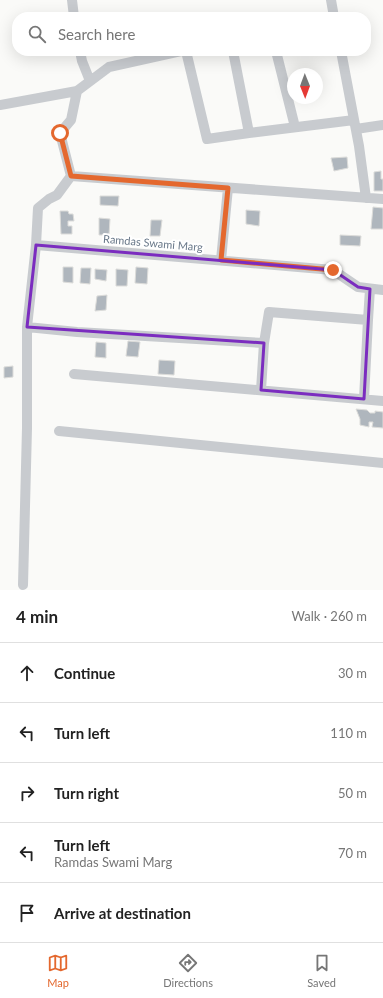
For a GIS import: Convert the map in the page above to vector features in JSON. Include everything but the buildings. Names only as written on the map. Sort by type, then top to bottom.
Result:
[{"type":"street","points":[[72,0],[73,12]]},
{"type":"street","points":[[331,0],[333,12]]},
{"type":"street","points":[[81,56],[90,81]]},
{"type":"street","points":[[0,105],[77,91],[109,67],[159,56]]},
{"type":"street","points":[[187,56],[207,139],[294,127],[355,125],[383,126]]},
{"type":"street","points":[[235,56],[249,133]]},
{"type":"street","points":[[277,56],[294,127]]},
{"type":"street","points":[[342,56],[355,125],[366,198]]},
{"type":"street","points":[[71,176],[60,133],[71,120],[77,91]]},
{"type":"street","points":[[71,176],[383,199]]},
{"type":"street","points":[[23,585],[27,428],[27,328],[36,246],[38,208],[48,199],[57,195],[71,176]]},
{"type":"street","points":[[221,260],[228,188]]},
{"type":"street","name":"Ramdas Swami Marg","points":[[36,246],[333,270],[358,287],[383,290]]},
{"type":"street","points":[[364,399],[370,289]]},
{"type":"street","points":[[261,390],[264,343],[269,312],[368,320]]},
{"type":"street","points":[[27,328],[264,343]]},
{"type":"street","points":[[74,374],[383,401]]},
{"type":"street","points":[[60,431],[383,462]]},
{"type":"highlighted area","points":[[36,245],[333,270],[358,287],[370,289],[364,399],[261,390],[264,343],[27,327]]},
{"type":"route","points":[[60,133],[71,176],[228,188],[221,260],[333,270]]}]
